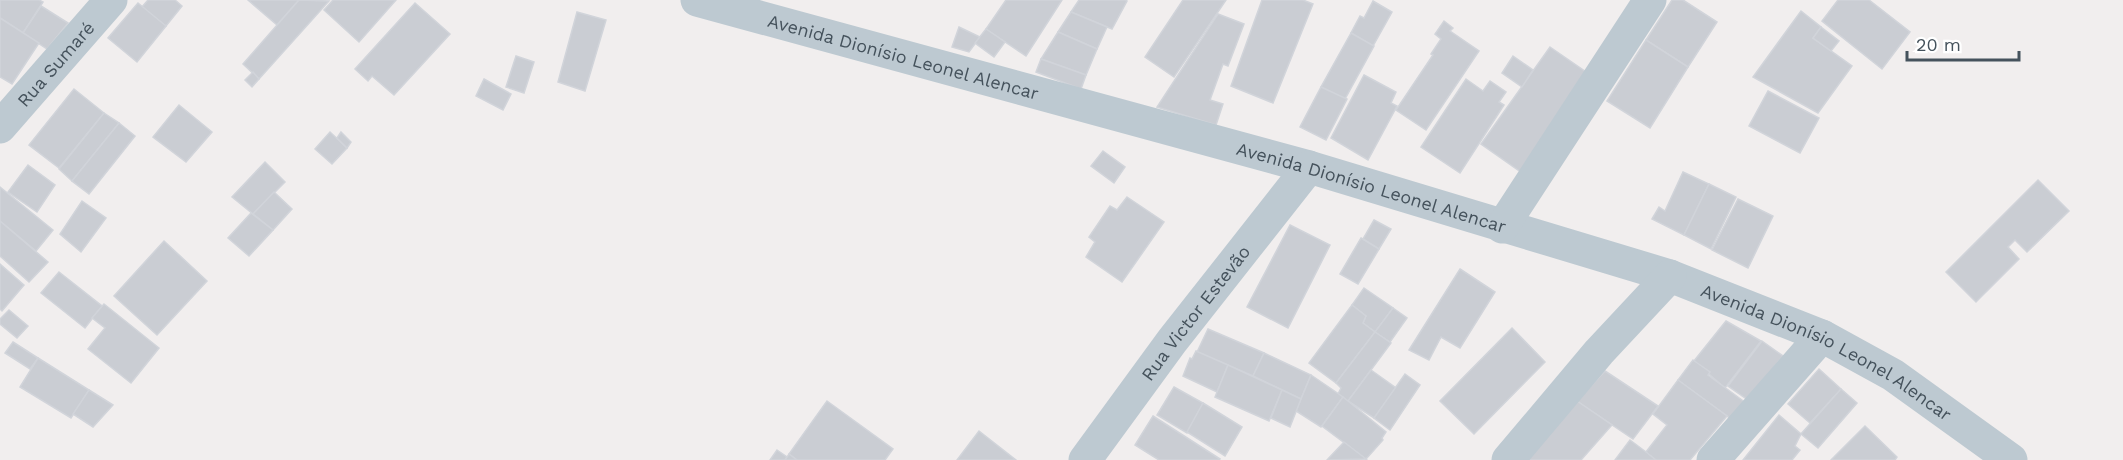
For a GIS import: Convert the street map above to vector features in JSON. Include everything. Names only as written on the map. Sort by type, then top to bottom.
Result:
[{"type":"street","name":"Rua Sumaré","points":[[0,127],[111,0]]},
{"type":"street","name":"Avenida Dionísio Leonel Alencar","points":[[697,0],[1309,167],[1670,276],[1822,336],[1893,375],[2011,460]]},
{"type":"street","points":[[1502,227],[1650,0]]},
{"type":"street","name":"Rua Victor Estevão","points":[[1085,460],[1172,341],[1309,167]]},
{"type":"street","points":[[1508,460],[1599,352],[1670,276]]},
{"type":"street","points":[[1713,460],[1822,336]]},
{"type":"building","points":[[0,0],[39,0],[43,2],[23,33],[0,18]]},
{"type":"building","points":[[148,0],[175,0],[182,6],[166,26],[142,7]]},
{"type":"building","points":[[248,0],[299,0],[277,25]]},
{"type":"building","points":[[299,0],[329,1],[259,79],[243,64]]},
{"type":"building","points":[[333,0],[396,0],[359,42],[324,10]]},
{"type":"building","points":[[1006,0],[1062,0],[1026,56],[986,29]]},
{"type":"building","points":[[1079,0],[1127,1],[1112,29],[1071,12]]},
{"type":"building","points":[[1183,0],[1226,0],[1174,77],[1145,57]]},
{"type":"building","points":[[1262,0],[1303,0],[1313,4],[1273,103],[1231,86]]},
{"type":"building","points":[[1672,0],[1683,0],[1717,22],[1688,67],[1646,40]]},
{"type":"building","points":[[1838,0],[1869,0],[1910,32],[1882,69],[1822,21]]},
{"type":"building","points":[[1373,1],[1392,12],[1373,46],[1351,33],[1360,16],[1364,18]]},
{"type":"building","points":[[138,3],[166,26],[137,62],[108,38]]},
{"type":"building","points":[[415,3],[450,34],[394,95],[372,76],[368,81],[355,69]]},
{"type":"building","points":[[41,6],[68,23],[47,49],[23,33]]},
{"type":"building","points":[[1801,11],[1821,27],[1813,38],[1852,66],[1818,113],[1753,77]]},
{"type":"building","points":[[577,12],[606,20],[585,91],[558,82]]},
{"type":"building","points":[[1071,12],[1107,27],[1097,49],[1058,32]]},
{"type":"building","points":[[1218,14],[1244,24],[1228,66],[1223,64],[1210,100],[1223,104],[1216,125],[1157,107]]},
{"type":"building","points":[[0,18],[39,43],[12,84],[0,77]]},
{"type":"building","points":[[1444,21],[1453,28],[1450,31],[1479,51],[1426,130],[1396,110],[1433,55],[1431,54],[1441,39],[1435,34]]},
{"type":"building","points":[[959,27],[980,37],[969,52],[952,47]]},
{"type":"building","points":[[1821,27],[1839,41],[1831,51],[1813,38]]},
{"type":"building","points":[[986,29],[1005,42],[994,57],[975,43]]},
{"type":"building","points":[[1058,32],[1097,49],[1086,75],[1041,59]]},
{"type":"building","points":[[1351,33],[1374,46],[1345,99],[1321,87]]},
{"type":"building","points":[[1646,40],[1688,67],[1650,128],[1607,101]]},
{"type":"building","points":[[1550,47],[1589,74],[1525,175],[1481,144]]},
{"type":"building","points":[[516,56],[534,62],[524,93],[506,87]]},
{"type":"building","points":[[1513,56],[1533,70],[1522,87],[1502,73]]},
{"type":"building","points":[[1041,59],[1086,75],[1081,89],[1036,72]]},
{"type":"building","points":[[253,72],[259,79],[252,87],[245,80]]},
{"type":"building","points":[[1364,75],[1396,92],[1391,103],[1397,106],[1368,160],[1331,138]]},
{"type":"building","points":[[484,79],[511,94],[503,110],[476,96]]},
{"type":"building","points":[[1466,79],[1483,91],[1490,81],[1506,92],[1499,102],[1504,105],[1460,173],[1421,147]]},
{"type":"building","points":[[1321,87],[1347,99],[1326,140],[1300,127]]},
{"type":"building","points":[[74,89],[104,113],[59,168],[29,145]]},
{"type":"building","points":[[1768,91],[1819,118],[1800,153],[1749,126]]},
{"type":"building","points":[[179,105],[212,132],[186,162],[153,137]]},
{"type":"building","points":[[104,113],[119,123],[72,181],[59,169]]},
{"type":"building","points":[[119,123],[135,136],[89,194],[72,181]]},
{"type":"building","points":[[330,132],[347,148],[332,164],[315,149]]},
{"type":"building","points":[[341,132],[351,142],[347,148],[337,138]]},
{"type":"building","points":[[1103,151],[1125,167],[1114,183],[1091,166]]},
{"type":"building","points":[[265,162],[285,182],[253,214],[232,197]]},
{"type":"building","points":[[28,165],[55,185],[37,212],[8,192]]},
{"type":"building","points":[[1683,172],[1709,184],[1684,235],[1652,219],[1659,207],[1665,211]]},
{"type":"building","points":[[2038,180],[2069,211],[2027,252],[2015,240],[2008,247],[2019,259],[1976,302],[1946,272]]},
{"type":"building","points":[[1709,184],[1736,197],[1711,249],[1684,235]]},
{"type":"building","points":[[0,187],[53,230],[36,251],[0,221]]},
{"type":"building","points":[[274,192],[292,209],[273,230],[253,214]]},
{"type":"building","points":[[1127,197],[1164,222],[1122,282],[1086,257],[1095,242],[1089,237],[1110,206],[1117,210]]},
{"type":"building","points":[[1738,199],[1773,216],[1748,268],[1712,250]]},
{"type":"building","points":[[82,201],[106,218],[81,252],[60,234]]},
{"type":"building","points":[[251,213],[273,230],[249,256],[228,238]]},
{"type":"building","points":[[1374,220],[1391,229],[1379,249],[1363,239]]},
{"type":"building","points":[[0,221],[48,262],[29,282],[0,256]]},
{"type":"building","points":[[1290,225],[1330,245],[1288,328],[1247,307]]},
{"type":"building","points":[[1361,238],[1379,249],[1358,284],[1340,274]]},
{"type":"building","points":[[164,241],[207,281],[157,335],[114,296]]},
{"type":"building","points":[[0,264],[24,285],[2,311],[0,309]]},
{"type":"building","points":[[1460,269],[1495,292],[1460,348],[1441,337],[1429,360],[1409,350]]},
{"type":"building","points":[[59,272],[102,306],[85,328],[41,293]]},
{"type":"building","points":[[1364,288],[1393,308],[1375,332],[1363,323],[1366,316],[1352,305]]},
{"type":"building","points":[[104,304],[159,348],[131,383],[88,349],[105,328],[92,318]]},
{"type":"building","points":[[1352,305],[1366,316],[1363,323],[1375,332],[1336,383],[1309,363]]},
{"type":"building","points":[[1393,308],[1407,318],[1390,342],[1375,332]]},
{"type":"building","points":[[9,310],[28,326],[17,338],[0,324],[0,319]]},
{"type":"building","points":[[1726,321],[1761,341],[1725,388],[1694,361]]},
{"type":"building","points":[[1512,328],[1545,362],[1474,434],[1440,401]]},
{"type":"building","points":[[1208,329],[1264,353],[1253,376],[1197,352]]},
{"type":"building","points":[[1375,332],[1391,343],[1348,401],[1338,394],[1341,388],[1336,383]]},
{"type":"building","points":[[1762,341],[1783,356],[1748,400],[1728,386]]},
{"type":"building","points":[[13,342],[38,358],[30,369],[5,353]]},
{"type":"building","points":[[1196,351],[1228,365],[1217,392],[1183,376],[1190,358],[1192,359]]},
{"type":"building","points":[[1264,353],[1311,375],[1301,399],[1253,376]]},
{"type":"building","points":[[38,358],[89,390],[71,418],[20,387]]},
{"type":"building","points":[[1693,360],[1710,372],[1708,375],[1746,403],[1731,419],[1678,380]]},
{"type":"building","points":[[1228,365],[1282,390],[1269,421],[1215,397]]},
{"type":"building","points":[[1819,369],[1841,389],[1810,423],[1788,404]]},
{"type":"building","points":[[1371,370],[1396,388],[1374,418],[1348,401]]},
{"type":"building","points":[[1605,371],[1658,406],[1633,439],[1577,401]]},
{"type":"building","points":[[1405,374],[1420,385],[1390,430],[1374,418]]},
{"type":"building","points":[[1311,375],[1343,397],[1321,427],[1296,411]]},
{"type":"building","points":[[1678,380],[1727,416],[1690,460],[1656,460],[1646,452],[1667,425],[1653,414]]},
{"type":"building","points":[[1174,387],[1203,403],[1187,433],[1157,415]]},
{"type":"building","points":[[1841,389],[1857,403],[1818,448],[1801,434]]},
{"type":"building","points":[[89,390],[113,405],[93,427],[73,414]]},
{"type":"building","points":[[1282,390],[1301,399],[1290,427],[1271,418]]},
{"type":"building","points":[[1343,397],[1386,432],[1383,440],[1366,459],[1322,426]]},
{"type":"building","points":[[827,401],[893,449],[885,460],[797,460],[789,454]]},
{"type":"building","points":[[1577,401],[1612,425],[1581,460],[1525,460]]},
{"type":"building","points":[[1203,403],[1242,427],[1225,456],[1187,432]]},
{"type":"building","points":[[1779,415],[1801,434],[1795,446],[1800,450],[1792,460],[1743,460]]},
{"type":"building","points":[[1153,416],[1220,459],[1159,460],[1135,445]]},
{"type":"building","points":[[1865,426],[1897,457],[1895,460],[1831,460]]},
{"type":"building","points":[[979,431],[1016,460],[957,460]]},
{"type":"building","points":[[1630,440],[1646,452],[1656,460],[1615,460]]},
{"type":"building","points":[[1344,442],[1366,459],[1327,460]]},
{"type":"building","points":[[777,450],[787,457],[785,460],[770,460]]},
{"type":"building","points":[[789,454],[797,460],[785,460]]}]
